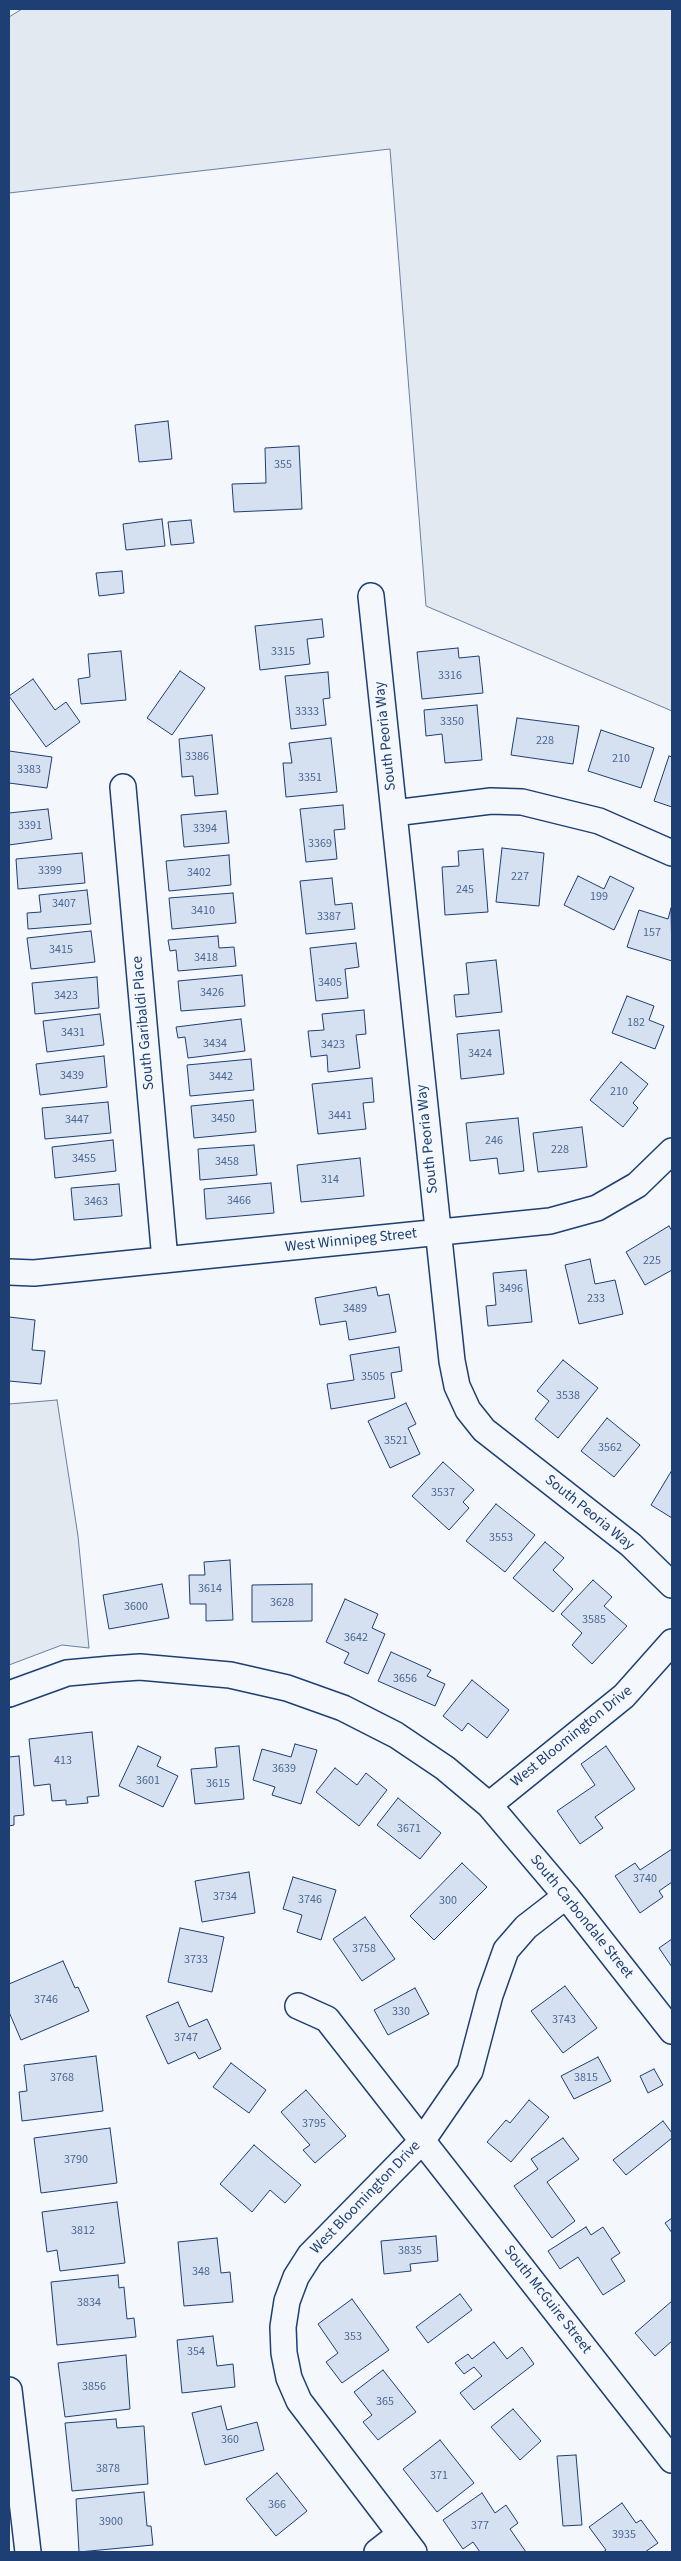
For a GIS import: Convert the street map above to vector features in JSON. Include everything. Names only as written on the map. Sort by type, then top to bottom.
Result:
[{"type":"street","name":"South Peoria Way","points":[[372,596],[452,1361],[458,1386],[468,1410],[484,1430],[631,1545],[672,1586]]},
{"type":"street","name":"South Garibaldi Place","points":[[123,787],[165,1260]]},
{"type":"street","points":[[394,813],[492,801],[522,802],[599,821],[672,853]]},
{"type":"street","name":"West Winnipeg Street","points":[[9,1272],[34,1273],[550,1221],[597,1208],[637,1185],[672,1151]]},
{"type":"street","name":"West Bloomington Drive","points":[[489,1805],[604,1714],[643,1677],[672,1642]]},
{"type":"street","name":"South Carbondale Street","points":[[9,1694],[68,1673],[140,1668],[230,1675],[278,1686],[343,1708],[396,1735],[445,1768],[489,1805],[566,1896],[672,2031]]},
{"type":"street","name":"West Bloomington Drive","points":[[377,2552],[407,2543],[299,2401],[287,2370],[284,2353],[283,2327],[287,2301],[296,2277],[310,2255],[422,2141],[470,2071],[490,1995],[506,1950],[526,1927],[566,1896]]},
{"type":"street","name":"South McGuire Street","points":[[298,2006],[326,2019],[672,2460]]},
{"type":"street","points":[[9,2390],[28,2552]]},
{"type":"shaded area","points":[[22,9],[672,9],[672,711],[426,606],[390,149],[9,193],[9,17]]},
{"type":"shaded area","points":[[57,1400],[78,1536],[89,1648],[62,1645],[9,1665],[9,1404]]},
{"type":"building","points":[[168,421],[172,459],[139,462],[135,425]]},
{"type":"building","points":[[299,446],[302,509],[234,512],[232,484],[266,483],[265,448]]},
{"type":"building","points":[[162,519],[165,546],[126,550],[123,524]]},
{"type":"building","points":[[191,520],[194,543],[171,545],[168,522]]},
{"type":"building","points":[[122,571],[124,593],[99,596],[96,573]]},
{"type":"building","points":[[322,619],[324,637],[307,639],[310,664],[260,670],[255,626]]},
{"type":"building","points":[[458,648],[459,658],[479,656],[483,693],[422,699],[417,652]]},
{"type":"building","points":[[121,651],[126,700],[81,704],[78,679],[90,677],[88,654]]},
{"type":"building","points":[[180,671],[205,688],[172,735],[147,718]]},
{"type":"building","points":[[328,672],[330,698],[323,699],[326,725],[291,729],[285,676]]},
{"type":"building","points":[[33,679],[55,710],[66,702],[80,722],[46,747],[9,696]]},
{"type":"building","points":[[477,705],[482,760],[445,763],[442,734],[426,736],[424,710]]},
{"type":"building","points":[[517,718],[579,726],[573,764],[511,755]]},
{"type":"building","points":[[601,730],[654,748],[641,788],[588,771]]},
{"type":"building","points":[[212,735],[218,794],[195,796],[193,776],[182,777],[179,739]]},
{"type":"building","points":[[331,738],[337,792],[286,797],[283,763],[292,763],[289,743]]},
{"type":"building","points":[[9,751],[52,757],[47,788],[9,783]]},
{"type":"building","points":[[669,756],[672,757],[672,807],[654,801]]},
{"type":"building","points":[[343,805],[345,829],[334,830],[337,859],[306,862],[300,809]]},
{"type":"building","points":[[48,809],[52,839],[9,845],[9,813]]},
{"type":"building","points":[[226,811],[229,843],[184,847],[181,815]]},
{"type":"building","points":[[502,848],[544,853],[539,906],[496,902]]},
{"type":"building","points":[[483,849],[488,912],[445,915],[442,867],[459,866],[458,851]]},
{"type":"building","points":[[82,853],[85,883],[18,889],[16,859]]},
{"type":"building","points":[[229,855],[231,885],[169,891],[166,861]]},
{"type":"building","points":[[578,876],[604,889],[610,876],[634,888],[614,930],[564,905]]},
{"type":"building","points":[[332,878],[335,905],[352,903],[355,929],[306,934],[300,881]]},
{"type":"building","points":[[87,890],[91,924],[28,929],[27,913],[41,912],[39,895]]},
{"type":"building","points":[[233,893],[236,923],[172,929],[169,898]]},
{"type":"building","points":[[671,908],[672,961],[627,947],[639,910],[668,919]]},
{"type":"building","points":[[91,931],[95,962],[31,969],[27,938]]},
{"type":"building","points":[[218,936],[219,948],[234,947],[236,966],[178,971],[176,950],[170,951],[168,940]]},
{"type":"building","points":[[356,943],[359,967],[345,969],[348,998],[316,1001],[310,948]]},
{"type":"building","points":[[496,960],[502,1012],[456,1017],[454,995],[469,994],[466,963]]},
{"type":"building","points":[[242,975],[245,1006],[181,1011],[178,981]]},
{"type":"building","points":[[97,977],[99,1008],[35,1014],[32,983]]},
{"type":"building","points":[[627,996],[654,1006],[649,1020],[664,1026],[655,1049],[612,1033]]},
{"type":"building","points":[[364,1010],[366,1034],[356,1035],[360,1068],[328,1072],[327,1055],[311,1057],[308,1031],[324,1030],[322,1014]]},
{"type":"building","points":[[100,1014],[104,1045],[47,1052],[43,1021]]},
{"type":"building","points":[[241,1019],[245,1051],[188,1058],[185,1037],[178,1038],[176,1027]]},
{"type":"building","points":[[499,1030],[504,1074],[461,1079],[457,1034]]},
{"type":"building","points":[[104,1056],[107,1087],[40,1095],[36,1064]]},
{"type":"building","points":[[251,1059],[254,1090],[190,1096],[187,1065]]},
{"type":"building","points":[[621,1062],[648,1084],[633,1103],[638,1108],[623,1127],[590,1100]]},
{"type":"building","points":[[372,1078],[374,1102],[363,1103],[366,1129],[318,1134],[312,1084]]},
{"type":"building","points":[[253,1100],[256,1132],[194,1138],[191,1106]]},
{"type":"building","points":[[108,1102],[111,1133],[45,1139],[42,1108]]},
{"type":"building","points":[[518,1118],[524,1171],[499,1174],[497,1158],[470,1161],[466,1123]]},
{"type":"building","points":[[582,1127],[587,1167],[538,1172],[533,1133]]},
{"type":"building","points":[[113,1140],[116,1171],[55,1178],[52,1147]]},
{"type":"building","points":[[254,1145],[257,1175],[200,1180],[198,1149]]},
{"type":"building","points":[[360,1158],[364,1196],[301,1202],[297,1165]]},
{"type":"building","points":[[271,1183],[274,1213],[206,1219],[204,1189]]},
{"type":"building","points":[[119,1184],[122,1216],[74,1220],[71,1188]]},
{"type":"building","points":[[669,1226],[672,1231],[672,1270],[645,1285],[626,1252]]},
{"type":"building","points":[[590,1259],[595,1284],[615,1280],[623,1314],[579,1324],[565,1265]]},
{"type":"building","points":[[526,1270],[532,1322],[488,1326],[486,1306],[496,1305],[493,1273]]},
{"type":"building","points":[[376,1287],[378,1296],[389,1294],[396,1332],[349,1340],[346,1321],[320,1325],[315,1298]]},
{"type":"building","points":[[9,1317],[35,1320],[32,1350],[45,1351],[41,1384],[9,1381]]},
{"type":"building","points":[[399,1347],[402,1371],[391,1373],[395,1398],[331,1409],[327,1384],[354,1380],[350,1355]]},
{"type":"building","points":[[563,1360],[598,1388],[558,1438],[535,1419],[549,1401],[537,1391]]},
{"type":"building","points":[[406,1403],[416,1424],[408,1428],[420,1454],[390,1468],[368,1421]]},
{"type":"building","points":[[607,1418],[640,1445],[614,1477],[581,1451]]},
{"type":"building","points":[[443,1462],[474,1490],[463,1502],[469,1508],[449,1530],[412,1496]]},
{"type":"building","points":[[672,1470],[672,1518],[651,1505]]},
{"type":"building","points":[[496,1504],[535,1535],[505,1572],[466,1541]]},
{"type":"building","points":[[545,1542],[564,1558],[553,1570],[573,1589],[553,1612],[513,1578]]},
{"type":"building","points":[[230,1560],[233,1620],[206,1621],[206,1604],[190,1604],[189,1575],[205,1575],[204,1562]]},
{"type":"building","points":[[593,1580],[612,1597],[604,1606],[627,1626],[592,1664],[572,1645],[582,1633],[561,1614]]},
{"type":"building","points":[[162,1584],[169,1618],[109,1629],[103,1595]]},
{"type":"building","points":[[312,1584],[312,1621],[252,1622],[252,1585]]},
{"type":"building","points":[[345,1599],[378,1614],[372,1628],[385,1634],[368,1674],[344,1663],[349,1653],[326,1642]]},
{"type":"building","points":[[391,1652],[431,1670],[427,1676],[445,1684],[435,1706],[378,1681]]},
{"type":"building","points":[[472,1680],[509,1710],[487,1738],[468,1723],[462,1731],[443,1716]]},
{"type":"building","points":[[92,1732],[99,1796],[87,1797],[88,1803],[66,1805],[66,1800],[52,1801],[50,1784],[34,1786],[29,1739]]},
{"type":"building","points":[[295,1744],[317,1750],[301,1804],[272,1795],[275,1787],[253,1780],[262,1749],[291,1757]]},
{"type":"building","points":[[138,1746],[161,1757],[157,1766],[178,1776],[163,1807],[119,1786]]},
{"type":"building","points":[[239,1746],[244,1799],[195,1804],[191,1769],[217,1767],[215,1748]]},
{"type":"building","points":[[606,1746],[635,1789],[595,1817],[603,1828],[580,1844],[557,1811],[595,1785],[581,1764]]},
{"type":"building","points":[[19,1756],[24,1815],[14,1816],[14,1825],[9,1826],[9,1757]]},
{"type":"building","points":[[335,1768],[357,1785],[366,1773],[387,1790],[359,1826],[316,1792]]},
{"type":"building","points":[[398,1798],[441,1833],[420,1859],[377,1825]]},
{"type":"building","points":[[672,1849],[672,1882],[659,1891],[663,1897],[640,1913],[615,1876],[635,1863],[640,1870]]},
{"type":"building","points":[[462,1863],[487,1887],[434,1940],[410,1916]]},
{"type":"building","points":[[249,1872],[255,1913],[202,1922],[195,1881]]},
{"type":"building","points":[[293,1877],[336,1890],[321,1940],[297,1932],[302,1915],[283,1909]]},
{"type":"building","points":[[365,1917],[395,1959],[362,1981],[333,1939]]},
{"type":"building","points":[[180,1928],[224,1937],[212,1992],[168,1982]]},
{"type":"building","points":[[672,1939],[672,1967],[659,1948]]},
{"type":"building","points":[[63,1961],[75,1988],[78,1987],[89,2011],[21,2040],[9,2012],[9,1984]]},
{"type":"building","points":[[565,1986],[597,2028],[563,2053],[531,2011]]},
{"type":"building","points":[[415,1988],[429,2014],[388,2035],[374,2010]]},
{"type":"building","points":[[178,2002],[189,2027],[207,2019],[221,2049],[199,2059],[195,2052],[168,2064],[146,2016]]},
{"type":"building","points":[[96,2056],[103,2111],[22,2121],[19,2092],[27,2091],[24,2065]]},
{"type":"building","points":[[598,2057],[611,2081],[574,2099],[561,2076]]},
{"type":"building","points":[[231,2063],[266,2090],[249,2113],[213,2087]]},
{"type":"building","points":[[654,2069],[663,2085],[648,2093],[640,2076]]},
{"type":"building","points":[[306,2090],[346,2136],[315,2163],[303,2150],[310,2145],[281,2112]]},
{"type":"building","points":[[529,2100],[549,2117],[511,2162],[487,2142],[506,2120],[510,2123]]},
{"type":"building","points":[[663,2121],[672,2133],[672,2138],[626,2175],[613,2160]]},
{"type":"building","points":[[110,2128],[117,2183],[41,2193],[34,2138]]},
{"type":"building","points":[[563,2138],[579,2159],[547,2182],[575,2221],[552,2238],[514,2186],[538,2169],[531,2159]]},
{"type":"building","points":[[254,2145],[301,2185],[285,2203],[270,2190],[252,2212],[220,2184]]},
{"type":"building","points":[[117,2202],[125,2263],[60,2271],[57,2250],[47,2252],[42,2212]]},
{"type":"building","points":[[672,2218],[672,2233],[665,2223]]},
{"type":"building","points":[[586,2227],[591,2235],[603,2227],[620,2253],[611,2259],[625,2281],[603,2295],[578,2257],[560,2269],[548,2251]]},
{"type":"building","points":[[436,2236],[438,2261],[410,2264],[411,2271],[384,2274],[381,2241]]},
{"type":"building","points":[[217,2238],[221,2273],[230,2272],[233,2302],[184,2306],[178,2242]]},
{"type":"building","points":[[118,2275],[119,2288],[124,2287],[127,2319],[134,2318],[136,2337],[57,2345],[51,2282]]},
{"type":"building","points":[[460,2294],[472,2310],[428,2343],[416,2327]]},
{"type":"building","points":[[352,2299],[389,2350],[342,2383],[326,2362],[338,2353],[318,2324]]},
{"type":"building","points":[[672,2301],[672,2341],[655,2356],[635,2333]]},
{"type":"building","points":[[213,2336],[217,2366],[233,2364],[235,2387],[182,2393],[177,2340]]},
{"type":"building","points":[[494,2342],[507,2359],[522,2347],[534,2364],[474,2410],[460,2393],[482,2376],[474,2367],[464,2374],[455,2363],[468,2354],[472,2359]]},
{"type":"building","points":[[126,2355],[130,2409],[65,2417],[58,2363]]},
{"type":"building","points":[[383,2370],[416,2412],[378,2440],[363,2422],[372,2415],[354,2392]]},
{"type":"building","points":[[221,2406],[227,2430],[257,2422],[264,2450],[205,2465],[192,2413]]},
{"type":"building","points":[[513,2409],[541,2441],[520,2460],[491,2427]]},
{"type":"building","points":[[116,2419],[117,2428],[144,2426],[148,2484],[72,2491],[65,2423]]},
{"type":"building","points":[[440,2440],[474,2483],[437,2512],[403,2469]]},
{"type":"building","points":[[576,2455],[582,2525],[563,2526],[557,2456]]},
{"type":"building","points":[[277,2473],[307,2511],[276,2536],[246,2499]]},
{"type":"building","points":[[144,2492],[147,2526],[151,2526],[153,2545],[79,2552],[76,2499]]},
{"type":"building","points":[[482,2493],[495,2513],[506,2505],[518,2523],[510,2529],[526,2552],[480,2552],[473,2542],[463,2549],[443,2520]]},
{"type":"building","points":[[622,2503],[636,2523],[641,2520],[658,2543],[645,2552],[603,2552],[606,2550],[589,2527]]}]
